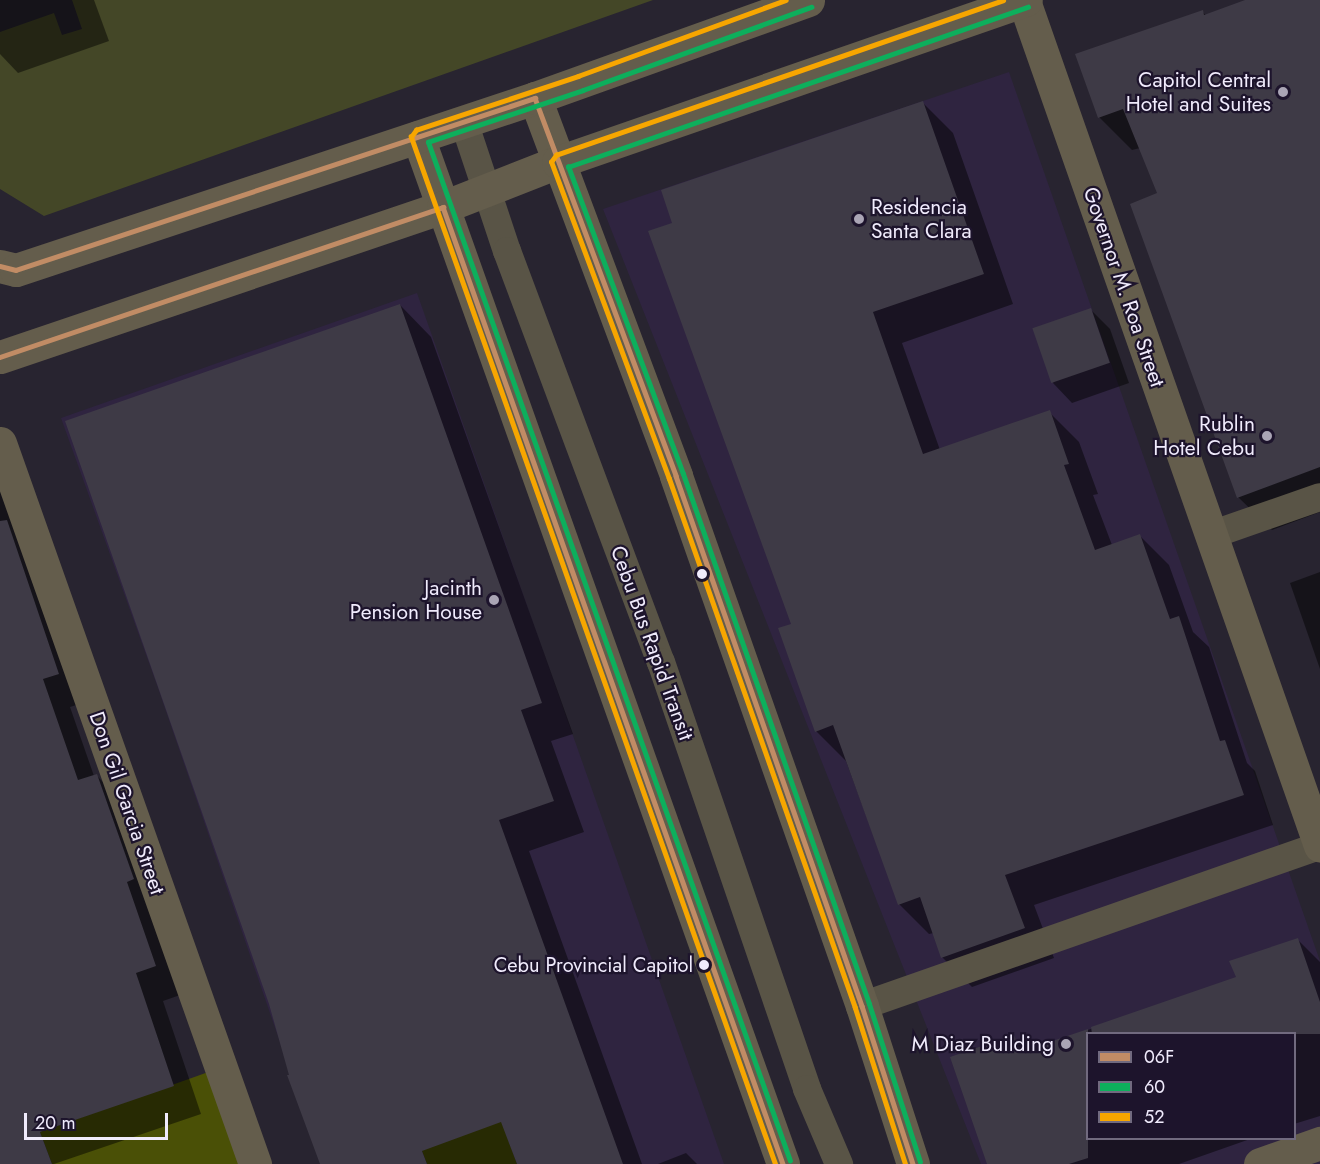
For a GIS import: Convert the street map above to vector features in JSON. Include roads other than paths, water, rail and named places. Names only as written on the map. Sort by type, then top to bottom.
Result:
[{"type":"main road","points":[[0,266],[16,270],[465,122],[808,0]]},
{"type":"main road","points":[[0,357],[443,207],[558,162],[1024,0]]},
{"type":"main road","name":"Governor M. Roa Street","points":[[1024,0],[1319,839]]},
{"type":"main road","points":[[535,98],[676,476],[862,1006],[913,1164]]},
{"type":"main road","points":[[418,137],[783,1164]]},
{"type":"main road","name":"Don Gil Garcia Street","points":[[0,443],[255,1164]]},
{"type":"main road","points":[[1260,1164],[1320,1143]]},
{"type":"lane","name":"Cebu Bus Rapid Transit","points":[[465,122],[486,192],[661,662],[807,1089],[839,1164]]},
{"type":"lane","points":[[1211,535],[1320,497]]},
{"type":"lane","points":[[862,1006],[1319,839]]},
{"type":"place","name":"Capitol Central Hotel and Suites","points":[[1283,92]]},
{"type":"place","name":"Residencia Santa Clara","points":[[859,219]]},
{"type":"place","name":"Rublin Hotel Cebu","points":[[1267,436]]},
{"type":"place","name":"Jacinth Pension House","points":[[494,600]]},
{"type":"place","name":"Cebu Provincial Capitol","points":[[704,965]]},
{"type":"place","name":"M Diaz Building","points":[[1066,1044]]}]
